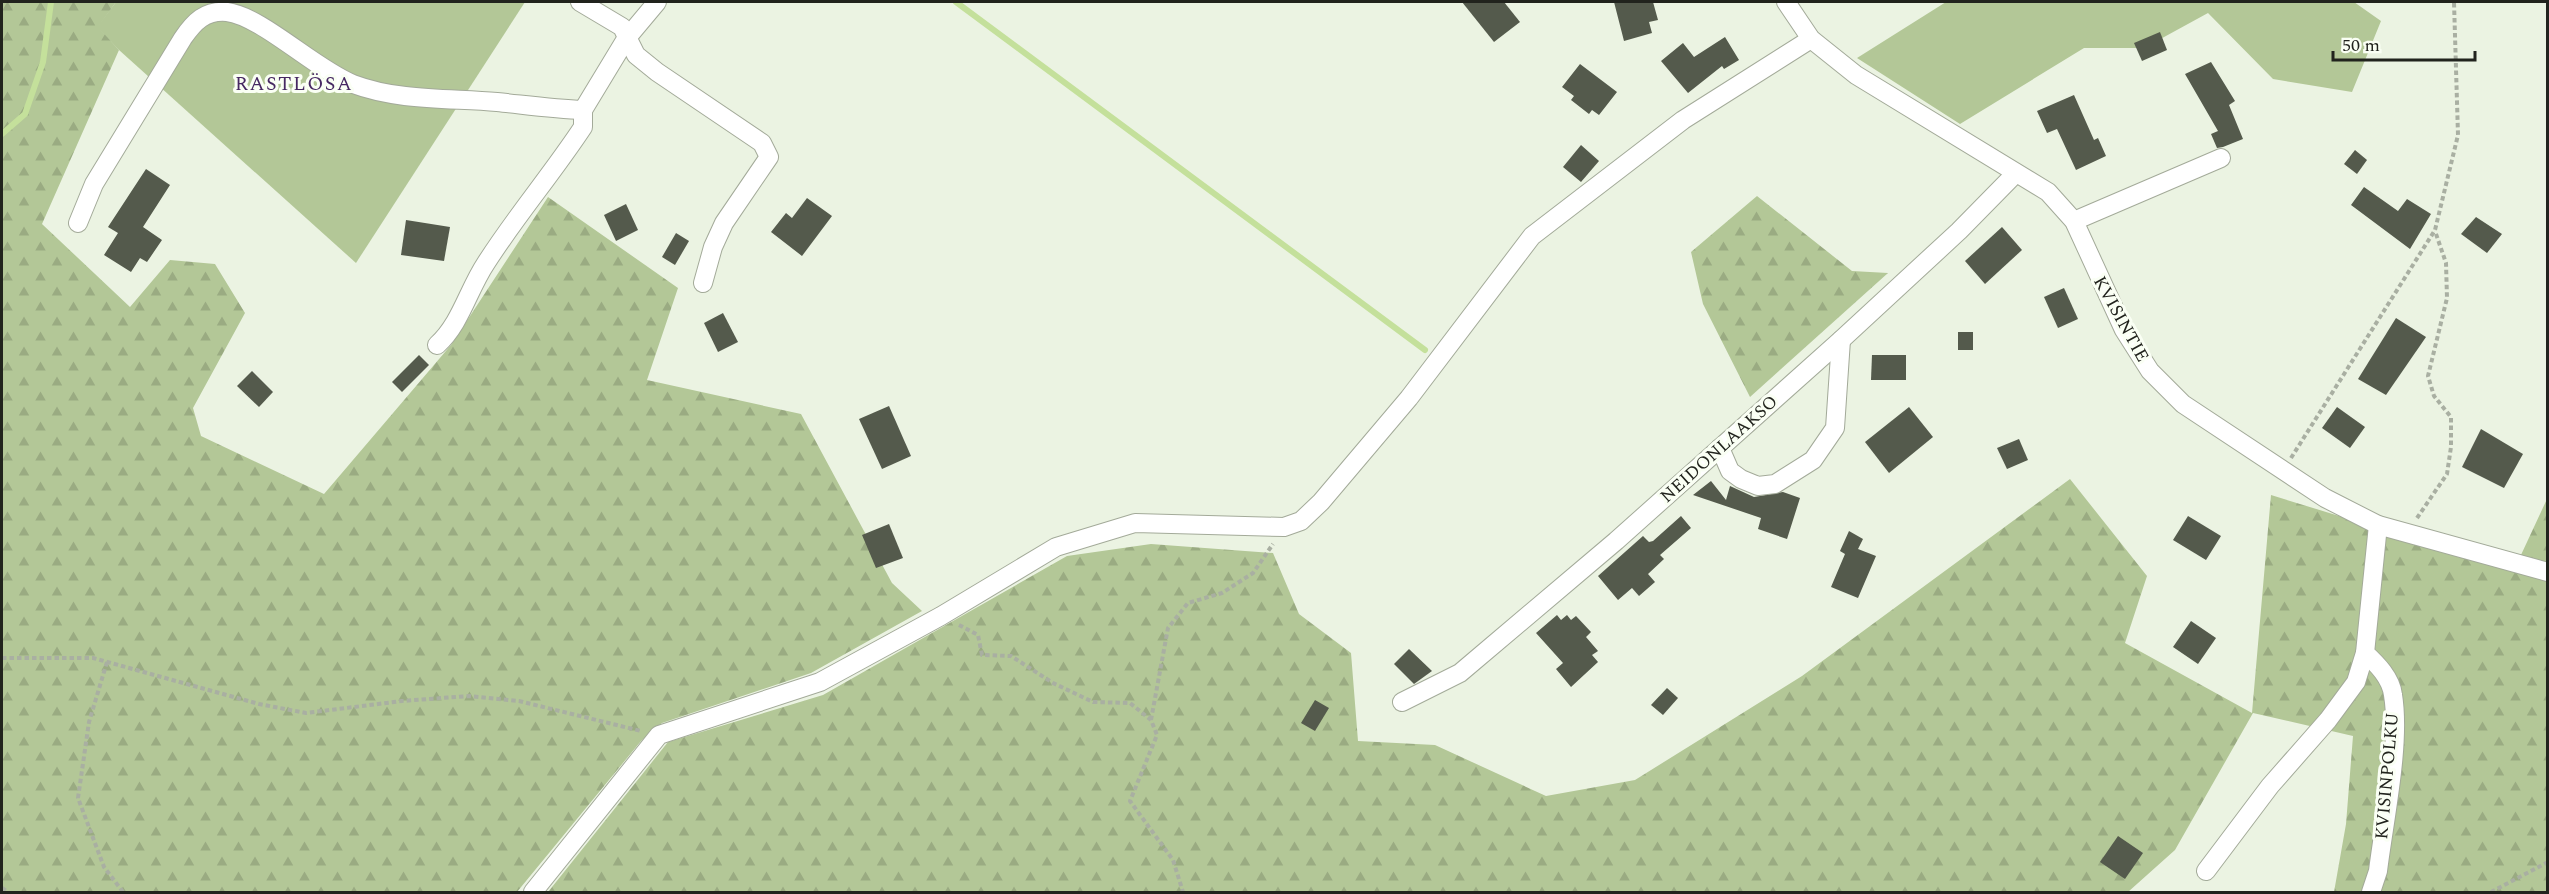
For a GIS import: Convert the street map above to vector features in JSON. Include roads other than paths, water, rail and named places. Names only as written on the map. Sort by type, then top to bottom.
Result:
[{"type":"street","points":[[580,2],[622,27],[626,39],[643,61],[762,143],[769,157],[724,223],[713,247],[703,283]]},
{"type":"street","points":[[437,345],[450,333],[476,278],[511,224],[583,127],[583,110],[626,39],[657,2]]},
{"type":"street","name":"KVISINTIE","points":[[1786,2],[1811,39],[1856,75],[2048,192],[2074,220],[2124,330],[2150,371],[2183,404],[2325,498],[2378,525],[2408,531],[2547,572]]},
{"type":"street","points":[[78,223],[94,184],[183,38],[193,23],[205,14],[226,12],[247,19],[330,74],[381,92],[545,109],[583,110]]},
{"type":"street","points":[[533,892],[659,735],[820,682],[941,616],[1056,547],[1134,523],[1284,527],[1301,521],[1321,502],[1395,415],[1532,236],[1683,120],[1811,39]]},
{"type":"street","points":[[2074,220],[2221,158]]},
{"type":"street","name":"NEIDONLAAKSO","points":[[1402,702],[1460,673],[1841,340],[1959,231],[2016,173]]},
{"type":"street","points":[[1720,448],[1730,471],[1741,479],[1758,486],[1775,484],[1813,460],[1827,443],[1835,428],[1841,340]]},
{"type":"street","points":[[2206,871],[2270,786],[2328,720],[2356,682],[2365,653],[2378,525]]},
{"type":"street","name":"KVISINPOLKU","points":[[2365,653],[2379,666],[2393,693],[2395,736],[2378,871],[2371,892]]},
{"type":"waterway","points":[[2,134],[25,114],[43,62],[51,2]]},
{"type":"waterway","points":[[956,2],[1425,350]]},
{"type":"district","name":"RASTLÖSA","points":[[294,84]]}]
